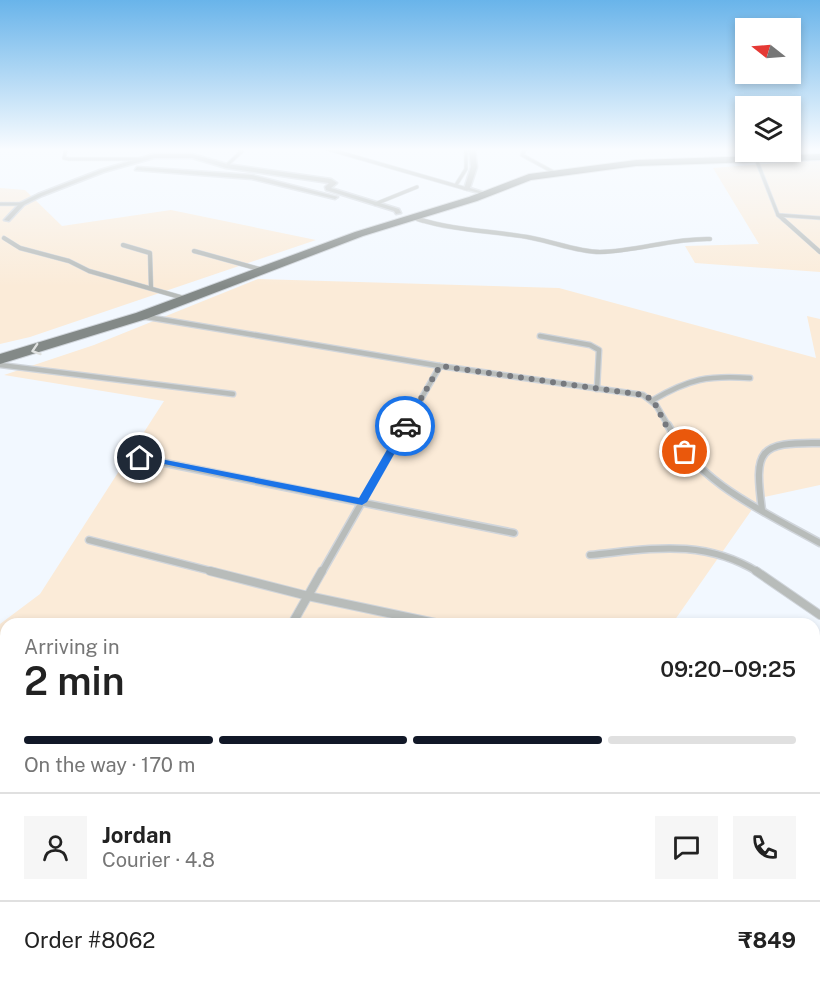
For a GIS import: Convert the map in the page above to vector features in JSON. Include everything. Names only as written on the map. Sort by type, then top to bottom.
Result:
[{"type":"main road","points":[[0,348],[176,296],[258,269],[463,195]]},
{"type":"main road","points":[[0,359],[141,316],[258,269]]},
{"type":"street","points":[[7,220],[22,204],[43,195]]},
{"type":"street","points":[[330,195],[389,213],[404,215]]},
{"type":"street","points":[[348,195],[398,210],[404,215]]},
{"type":"lane","points":[[375,204],[397,195]]},
{"type":"lane","points":[[769,195],[778,215],[820,252]]},
{"type":"lane","points":[[0,204],[22,204]]},
{"type":"lane","points":[[404,215],[436,225],[532,238],[598,252],[646,248],[685,238],[710,240]]},
{"type":"lane","points":[[778,215],[820,218]]},
{"type":"lane","points":[[4,238],[20,248],[69,261],[89,271],[188,299]]},
{"type":"lane","points":[[123,245],[150,253],[151,287]]},
{"type":"lane","points":[[194,251],[258,269]]},
{"type":"lane","points":[[141,316],[440,366],[643,395],[653,400],[673,439],[697,466],[732,492],[820,543]]},
{"type":"lane","points":[[540,336],[590,345],[599,350],[597,389]]},
{"type":"lane","points":[[0,365],[98,379],[161,383],[233,394]]},
{"type":"lane","points":[[295,618],[440,366]]},
{"type":"lane","points":[[653,400],[691,379],[714,375],[750,378]]},
{"type":"lane","points":[[762,510],[756,465],[762,454],[776,446],[793,442],[820,443]]},
{"type":"lane","points":[[140,458],[514,533]]},
{"type":"lane","points":[[89,540],[308,596],[412,618]]},
{"type":"lane","points":[[590,555],[685,548],[709,550],[729,557],[755,571],[820,615]]},
{"type":"shaded area","points":[[0,195],[30,195],[62,226],[171,210],[316,240],[30,337],[0,344]]},
{"type":"shaded area","points":[[729,195],[820,195],[820,272],[695,263],[685,246],[759,244]]},
{"type":"shaded area","points":[[258,279],[559,288],[816,358],[807,316],[820,319],[820,485],[760,498],[676,618],[8,618],[40,594],[164,401],[4,375],[94,345]]},
{"type":"way so far","points":[[405,426],[440,366],[643,395],[653,400],[673,439],[685,452]]},
{"type":"route","points":[[140,458],[362,502],[405,426]]}]
